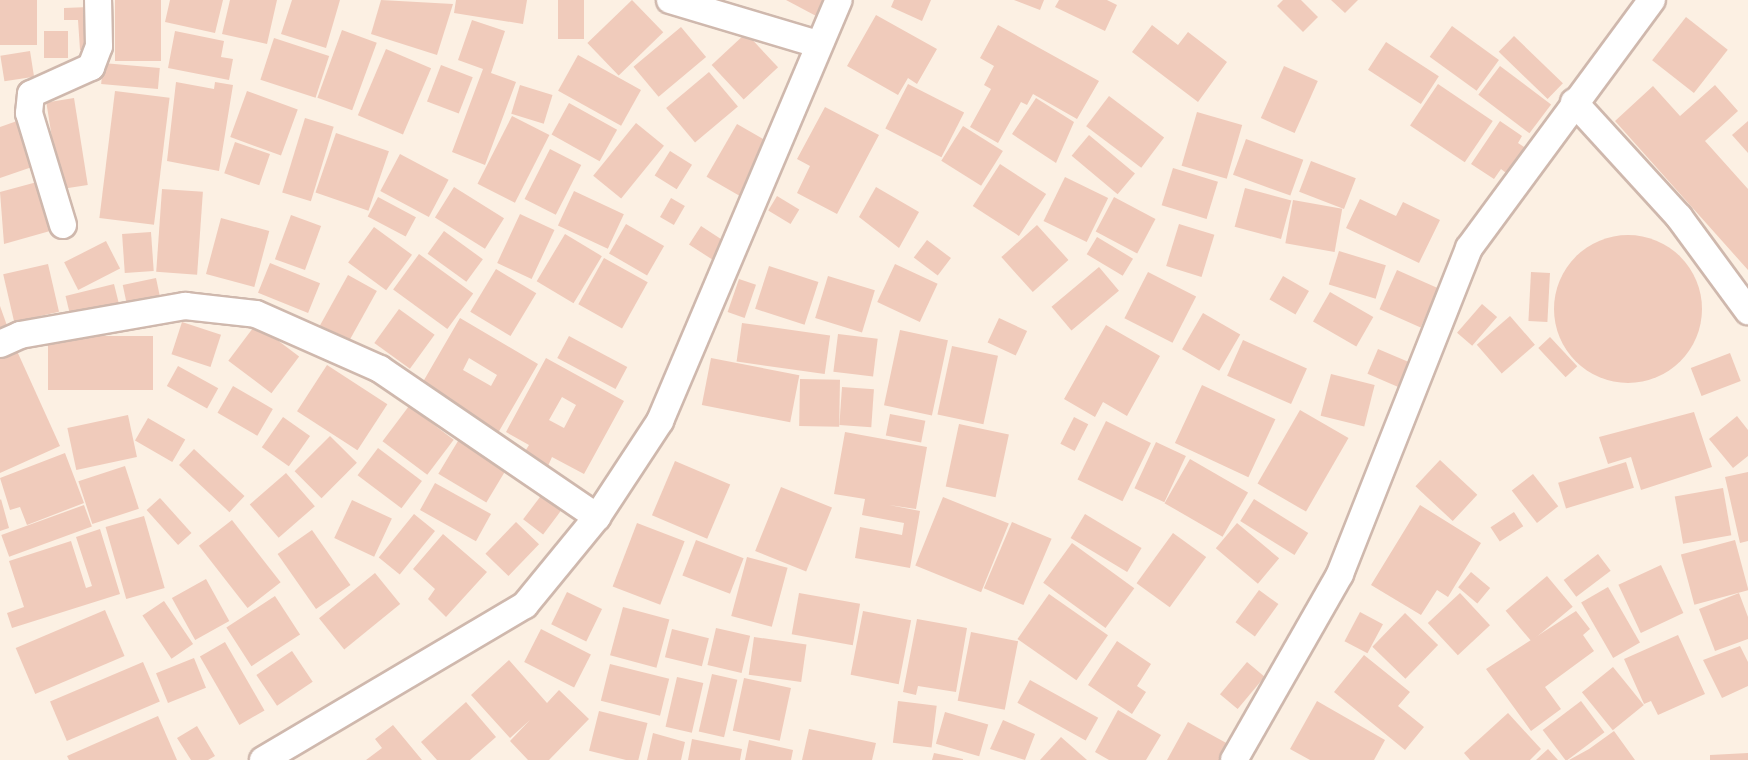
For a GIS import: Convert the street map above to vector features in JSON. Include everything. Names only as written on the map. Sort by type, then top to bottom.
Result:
[{"type":"street","points":[[63,225],[28,113],[31,94],[91,68],[99,46],[98,0]]},
{"type":"street","points":[[670,0],[818,44]]},
{"type":"street","points":[[263,760],[525,605],[597,517],[660,421],[818,44],[839,0]]},
{"type":"street","points":[[1234,760],[1340,574],[1469,248],[1574,102],[1652,0]]},
{"type":"street","points":[[1574,102],[1679,217],[1748,311]]},
{"type":"street","points":[[0,344],[20,335],[185,306],[256,314],[380,369],[597,517]]},
{"type":"building","points":[[0,0],[37,0],[37,45],[0,45]]},
{"type":"building","points":[[115,0],[161,0],[161,61],[115,61]]},
{"type":"building","points":[[170,0],[223,0],[215,33],[165,22]]},
{"type":"building","points":[[230,0],[277,0],[267,44],[222,34]]},
{"type":"building","points":[[292,0],[340,0],[326,48],[281,34]]},
{"type":"building","points":[[381,0],[453,4],[437,55],[371,34]]},
{"type":"building","points":[[456,0],[527,0],[523,24],[454,13]]},
{"type":"building","points":[[558,0],[584,0],[584,39],[558,39]]},
{"type":"building","points":[[632,0],[663,32],[619,75],[587,43]]},
{"type":"building","points":[[786,0],[827,0],[818,17]]},
{"type":"building","points":[[894,0],[931,0],[922,21],[891,7]]},
{"type":"building","points":[[1014,0],[1044,0],[1040,10]]},
{"type":"building","points":[[1059,0],[1107,0],[1117,5],[1105,31],[1055,7]]},
{"type":"building","points":[[1283,0],[1301,0],[1318,17],[1303,32],[1277,6]]},
{"type":"building","points":[[1331,0],[1358,0],[1345,13]]},
{"type":"building","points":[[89,7],[91,49],[80,50],[78,20],[64,20],[64,8]]},
{"type":"building","points":[[876,15],[937,49],[917,84],[908,78],[898,95],[847,66]]},
{"type":"building","points":[[1686,17],[1728,50],[1694,93],[1652,60]]},
{"type":"building","points":[[472,20],[505,31],[491,73],[516,82],[485,165],[452,152],[483,69],[458,60]]},
{"type":"building","points":[[998,25],[1099,81],[1077,119],[1033,94],[1027,105],[1021,102],[998,143],[970,127],[991,89],[984,85],[994,66],[980,58]]},
{"type":"building","points":[[1152,25],[1178,45],[1188,32],[1227,62],[1198,102],[1132,52]]},
{"type":"building","points":[[1452,26],[1499,60],[1477,91],[1430,57]]},
{"type":"building","points":[[681,27],[706,57],[659,97],[634,67]]},
{"type":"building","points":[[342,30],[377,43],[352,110],[317,98]]},
{"type":"building","points":[[44,31],[68,31],[68,58],[44,58]]},
{"type":"building","points":[[175,31],[224,41],[221,57],[233,59],[229,80],[168,68]]},
{"type":"building","points":[[746,33],[778,67],[744,99],[712,65]]},
{"type":"building","points":[[1514,36],[1563,83],[1548,99],[1499,52]]},
{"type":"building","points":[[274,38],[329,56],[316,98],[260,80]]},
{"type":"building","points":[[1386,42],[1439,76],[1421,104],[1368,70]]},
{"type":"building","points":[[386,49],[431,68],[403,134],[358,115]]},
{"type":"building","points":[[30,51],[34,77],[4,81],[0,56]]},
{"type":"building","points":[[578,55],[641,90],[621,126],[558,91]]},
{"type":"building","points":[[103,63],[160,68],[158,89],[101,84]]},
{"type":"building","points":[[441,65],[473,77],[459,114],[427,101]]},
{"type":"building","points":[[1284,66],[1318,81],[1295,133],[1261,118]]},
{"type":"building","points":[[1500,66],[1551,105],[1529,133],[1478,95]]},
{"type":"building","points":[[709,72],[738,106],[695,142],[666,108]]},
{"type":"building","points":[[176,82],[214,89],[215,82],[233,85],[219,171],[167,161]]},
{"type":"building","points":[[908,84],[964,113],[941,157],[885,129]]},
{"type":"building","points":[[1438,84],[1493,121],[1465,162],[1410,125]]},
{"type":"building","points":[[520,85],[553,95],[544,124],[511,114]]},
{"type":"building","points":[[1715,85],[1738,111],[1705,141],[1748,189],[1748,270],[1615,121],[1653,86],[1680,116]]},
{"type":"building","points":[[115,91],[170,98],[154,225],[99,218]]},
{"type":"building","points":[[247,91],[298,109],[281,156],[230,137]]},
{"type":"building","points":[[1109,96],[1164,138],[1141,168],[1086,126]]},
{"type":"building","points":[[74,98],[88,185],[60,189],[46,102]]},
{"type":"building","points":[[1036,98],[1074,122],[1056,163],[1012,134]]},
{"type":"building","points":[[569,103],[617,130],[600,161],[552,134]]},
{"type":"building","points":[[825,107],[879,135],[837,214],[797,193],[810,166],[797,159]]},
{"type":"building","points":[[1197,112],[1242,125],[1227,179],[1182,166]]},
{"type":"building","points":[[512,116],[549,135],[515,203],[477,184]]},
{"type":"building","points":[[305,118],[334,127],[311,201],[282,193]]},
{"type":"building","points":[[17,121],[32,167],[0,178],[0,127]]},
{"type":"building","points":[[1500,121],[1522,136],[1518,143],[1527,149],[1510,176],[1501,169],[1494,179],[1471,164]]},
{"type":"building","points":[[1748,121],[1748,153],[1732,135]]},
{"type":"building","points":[[636,123],[664,146],[621,199],[593,176]]},
{"type":"building","points":[[737,124],[772,144],[741,197],[706,177]]},
{"type":"building","points":[[963,126],[1003,151],[981,186],[941,161]]},
{"type":"building","points":[[336,133],[389,151],[368,211],[315,193]]},
{"type":"building","points":[[1089,135],[1135,174],[1118,194],[1072,156]]},
{"type":"building","points":[[1246,139],[1303,160],[1290,196],[1233,175]]},
{"type":"building","points":[[235,142],[270,154],[259,185],[224,173]]},
{"type":"building","points":[[550,149],[581,165],[556,215],[525,199]]},
{"type":"building","points":[[670,151],[692,165],[677,189],[655,176]]},
{"type":"building","points":[[400,154],[449,180],[429,217],[380,191]]},
{"type":"building","points":[[1311,161],[1356,178],[1344,209],[1299,192]]},
{"type":"building","points":[[1000,164],[1046,194],[1019,236],[973,206]]},
{"type":"building","points":[[1173,168],[1218,182],[1207,219],[1162,205]]},
{"type":"building","points":[[1065,177],[1108,198],[1087,242],[1044,221]]},
{"type":"building","points":[[37,182],[50,231],[4,244],[0,192]]},
{"type":"building","points":[[454,187],[504,218],[485,249],[435,218]]},
{"type":"building","points":[[876,187],[919,212],[899,248],[859,217]]},
{"type":"building","points":[[1245,188],[1291,200],[1281,239],[1235,227]]},
{"type":"building","points":[[162,189],[203,192],[197,275],[156,272]]},
{"type":"building","points":[[574,191],[624,214],[608,249],[558,225]]},
{"type":"building","points":[[777,196],[799,209],[791,224],[768,211]]},
{"type":"building","points":[[378,197],[416,217],[406,237],[368,216]]},
{"type":"building","points":[[1114,197],[1155,219],[1137,254],[1096,231]]},
{"type":"building","points":[[671,198],[685,206],[674,225],[660,217]]},
{"type":"building","points":[[1360,199],[1396,216],[1403,202],[1440,220],[1419,263],[1346,228]]},
{"type":"building","points":[[1293,200],[1342,209],[1335,252],[1285,243]]},
{"type":"building","points":[[520,214],[554,230],[532,279],[497,263]]},
{"type":"building","points":[[291,215],[321,226],[305,270],[275,259]]},
{"type":"building","points":[[221,218],[269,231],[254,287],[206,274]]},
{"type":"building","points":[[626,224],[664,246],[647,275],[609,253]]},
{"type":"building","points":[[1179,224],[1214,235],[1202,277],[1166,266]]},
{"type":"building","points":[[1037,225],[1068,260],[1033,292],[1001,257]]},
{"type":"building","points":[[701,226],[727,243],[715,261],[689,244]]},
{"type":"building","points":[[374,227],[412,255],[386,290],[348,263]]},
{"type":"building","points":[[444,231],[483,259],[466,282],[428,254]]},
{"type":"building","points":[[151,232],[154,271],[125,273],[122,234]]},
{"type":"building","points":[[565,234],[602,256],[574,303],[537,281]]},
{"type":"building","points":[[1628,235],[1642,236],[1656,241],[1669,247],[1680,257],[1690,268],[1696,281],[1701,295],[1701,323],[1696,337],[1690,350],[1680,361],[1669,371],[1656,377],[1642,382],[1628,383],[1614,382],[1600,377],[1587,371],[1576,361],[1566,350],[1560,337],[1555,323],[1554,309],[1555,295],[1560,281],[1566,268],[1576,257],[1587,247],[1600,241],[1614,236]]},
{"type":"building","points":[[1097,237],[1133,259],[1123,276],[1087,254]]},
{"type":"building","points":[[927,240],[951,258],[938,276],[914,258]]},
{"type":"building","points":[[106,241],[120,269],[78,290],[64,262]]},
{"type":"building","points":[[1339,251],[1386,265],[1376,299],[1329,284]]},
{"type":"building","points":[[419,254],[473,293],[447,329],[393,290]]},
{"type":"building","points":[[604,258],[648,282],[622,329],[578,304]]},
{"type":"building","points":[[270,263],[320,283],[308,313],[258,293]]},
{"type":"building","points":[[48,264],[59,312],[14,322],[3,274]]},
{"type":"building","points":[[895,264],[938,284],[920,322],[877,302]]},
{"type":"building","points":[[769,266],[818,282],[805,325],[755,309]]},
{"type":"building","points":[[1099,267],[1119,291],[1071,331],[1052,307]]},
{"type":"building","points":[[496,269],[536,293],[511,336],[470,312]]},
{"type":"building","points":[[1397,270],[1438,288],[1421,328],[1380,309]]},
{"type":"building","points":[[1148,272],[1196,297],[1173,343],[1124,318]]},
{"type":"building","points":[[1531,272],[1550,273],[1547,322],[1528,321]]},
{"type":"building","points":[[348,275],[377,291],[348,343],[319,327]]},
{"type":"building","points":[[828,276],[875,290],[862,332],[815,318]]},
{"type":"building","points":[[1283,276],[1309,291],[1295,314],[1270,299]]},
{"type":"building","points":[[156,278],[161,302],[128,310],[123,285]]},
{"type":"building","points":[[739,279],[756,285],[745,318],[728,312]]},
{"type":"building","points":[[114,284],[121,313],[73,325],[65,296]]},
{"type":"building","points":[[1330,292],[1373,317],[1356,346],[1313,321]]},
{"type":"building","points":[[1482,304],[1497,317],[1472,346],[1457,333]]},
{"type":"building","points":[[0,306],[10,334],[0,338]]},
{"type":"building","points":[[399,309],[435,335],[410,369],[374,343]]},
{"type":"building","points":[[1203,313],[1240,334],[1219,371],[1182,349]]},
{"type":"building","points":[[1510,316],[1535,345],[1502,374],[1477,345]]},
{"type":"building","points":[[460,318],[538,364],[498,433],[420,387]],"holes":[[[469,358],[497,375],[491,386],[463,370]]]},
{"type":"building","points":[[999,318],[1027,331],[1016,356],[988,342]]},
{"type":"building","points":[[182,322],[221,335],[210,367],[171,354]]},
{"type":"building","points":[[742,323],[830,335],[825,374],[737,362]]},
{"type":"building","points":[[256,324],[299,356],[271,393],[228,361]]},
{"type":"building","points":[[1106,325],[1160,356],[1127,416],[1103,402],[1095,417],[1064,399]]},
{"type":"building","points":[[900,330],[948,340],[932,416],[884,405]]},
{"type":"building","points":[[838,334],[878,339],[873,377],[833,372]]},
{"type":"building","points":[[48,336],[153,336],[153,390],[48,390]]},
{"type":"building","points":[[569,336],[627,367],[616,389],[557,358]]},
{"type":"building","points":[[1550,337],[1577,366],[1566,377],[1538,348]]},
{"type":"building","points":[[12,340],[60,446],[0,473],[0,346]]},
{"type":"building","points":[[1243,340],[1307,368],[1291,404],[1227,376]]},
{"type":"building","points":[[952,346],[998,356],[983,424],[937,414]]},
{"type":"building","points":[[1378,349],[1411,363],[1401,388],[1367,374]]},
{"type":"building","points":[[1730,353],[1741,381],[1702,396],[1691,368]]},
{"type":"building","points":[[546,358],[624,401],[584,474],[552,457],[548,466],[524,453],[529,445],[506,432]],"holes":[[[562,397],[576,405],[564,428],[549,420]]]},
{"type":"building","points":[[711,358],[799,375],[790,422],[702,405]]},
{"type":"building","points":[[327,365],[387,404],[357,450],[297,411]]},
{"type":"building","points":[[178,366],[218,388],[207,408],[167,386]]},
{"type":"building","points":[[1331,374],[1375,385],[1364,427],[1321,416]]},
{"type":"building","points":[[800,379],[840,380],[839,427],[799,426]]},
{"type":"building","points":[[1202,385],[1275,419],[1248,477],[1175,443]]},
{"type":"building","points":[[233,386],[273,409],[257,436],[218,413]]},
{"type":"building","points":[[842,387],[874,389],[871,427],[839,425]]},
{"type":"building","points":[[409,406],[454,440],[427,475],[383,441]]},
{"type":"building","points":[[1300,410],[1348,438],[1306,512],[1258,484]]},
{"type":"building","points":[[1694,412],[1712,467],[1641,490],[1631,457],[1608,464],[1599,437]]},
{"type":"building","points":[[890,414],[925,421],[921,442],[886,436]]},
{"type":"building","points":[[128,415],[137,457],[76,470],[67,428]]},
{"type":"building","points":[[1737,416],[1748,430],[1748,456],[1733,468],[1709,439]]},
{"type":"building","points":[[283,417],[310,436],[289,466],[262,447]]},
{"type":"building","points":[[1074,417],[1088,424],[1075,451],[1060,444]]},
{"type":"building","points":[[148,418],[185,440],[172,462],[135,441]]},
{"type":"building","points":[[1106,421],[1151,443],[1122,501],[1078,479]]},
{"type":"building","points":[[959,424],[1009,435],[996,497],[946,487]]},
{"type":"building","points":[[845,432],[927,447],[916,509],[889,505],[920,511],[910,568],[855,558],[860,527],[902,535],[904,523],[862,515],[865,499],[834,494]]},
{"type":"building","points":[[330,436],[357,463],[322,498],[295,471]]},
{"type":"building","points":[[461,436],[509,465],[486,503],[438,474]]},
{"type":"building","points":[[1156,442],[1186,456],[1164,502],[1134,488]]},
{"type":"building","points":[[378,448],[422,481],[401,508],[358,475]]},
{"type":"building","points":[[194,449],[244,496],[229,512],[179,465]]},
{"type":"building","points":[[65,453],[84,503],[27,525],[20,507],[10,510],[0,478]]},
{"type":"building","points":[[1190,459],[1248,492],[1223,537],[1164,503]]},
{"type":"building","points":[[1440,460],[1477,495],[1453,521],[1415,486]]},
{"type":"building","points":[[675,461],[730,484],[707,539],[652,515]]},
{"type":"building","points":[[1626,462],[1634,488],[1566,509],[1558,483]]},
{"type":"building","points":[[125,466],[139,509],[92,524],[78,481]]},
{"type":"building","points":[[1748,472],[1748,541],[1740,543],[1725,477]]},
{"type":"building","points":[[286,473],[315,506],[279,538],[250,504]]},
{"type":"building","points":[[1533,474],[1558,506],[1537,523],[1512,491]]},
{"type":"building","points":[[435,483],[491,514],[476,541],[420,510]]},
{"type":"building","points":[[781,487],[832,508],[806,572],[755,551]]},
{"type":"building","points":[[1723,488],[1731,535],[1683,544],[1675,497]]},
{"type":"building","points":[[543,493],[563,508],[543,534],[523,519]]},
{"type":"building","points":[[943,497],[1009,524],[981,592],[915,566]]},
{"type":"building","points":[[160,498],[191,533],[178,545],[147,510]]},
{"type":"building","points":[[1254,499],[1308,533],[1294,555],[1240,521]]},
{"type":"building","points":[[0,500],[9,528],[0,531]]},
{"type":"building","points":[[352,500],[392,519],[374,557],[334,538]]},
{"type":"building","points":[[84,505],[92,527],[9,557],[1,535]]},
{"type":"building","points":[[1420,505],[1481,543],[1448,597],[1437,590],[1421,615],[1371,585]]},
{"type":"building","points":[[1514,512],[1523,526],[1500,542],[1491,527]]},
{"type":"building","points":[[414,514],[435,531],[400,575],[379,558]]},
{"type":"building","points":[[1085,514],[1142,548],[1127,572],[1071,538]]},
{"type":"building","points":[[144,516],[165,588],[126,599],[106,527]]},
{"type":"building","points":[[232,520],[281,582],[248,608],[199,546]]},
{"type":"building","points":[[516,522],[539,544],[508,576],[485,554]]},
{"type":"building","points":[[1012,522],[1052,539],[1023,605],[984,588]]},
{"type":"building","points":[[637,523],[685,541],[660,605],[613,586]]},
{"type":"building","points":[[1237,523],[1279,558],[1258,584],[1216,548]]},
{"type":"building","points":[[100,529],[120,594],[12,628],[7,613],[24,607],[9,561],[71,541],[86,588],[92,586],[76,537]]},
{"type":"building","points":[[312,530],[350,585],[316,609],[278,554]]},
{"type":"building","points":[[1173,533],[1206,557],[1170,607],[1137,583]]},
{"type":"building","points":[[443,534],[487,572],[446,617],[428,599],[435,589],[413,569]]},
{"type":"building","points":[[696,540],[744,558],[730,594],[682,575]]},
{"type":"building","points":[[1735,540],[1748,590],[1694,605],[1681,554]]},
{"type":"building","points":[[1072,543],[1134,588],[1105,628],[1043,583]]},
{"type":"building","points":[[1598,554],[1611,571],[1576,597],[1564,580]]},
{"type":"building","points":[[747,557],[788,568],[772,627],[731,616]]},
{"type":"building","points":[[1661,565],[1683,613],[1641,633],[1618,585]]},
{"type":"building","points":[[1471,572],[1490,588],[1477,603],[1458,587]]},
{"type":"building","points":[[375,573],[400,604],[344,649],[319,618]]},
{"type":"building","points":[[1547,576],[1573,607],[1531,641],[1506,611]]},
{"type":"building","points":[[206,579],[229,621],[195,640],[172,598]]},
{"type":"building","points":[[1608,587],[1640,642],[1613,658],[1581,602]]},
{"type":"building","points":[[1259,590],[1278,604],[1255,636],[1235,622]]},
{"type":"building","points":[[567,592],[602,609],[586,641],[551,624]]},
{"type":"building","points":[[799,593],[860,604],[853,645],[792,634]]},
{"type":"building","points":[[1460,593],[1490,625],[1458,655],[1428,623]]},
{"type":"building","points":[[1739,593],[1748,617],[1748,639],[1715,651],[1699,609]]},
{"type":"building","points":[[1049,594],[1108,635],[1076,680],[1017,639]]},
{"type":"building","points":[[275,596],[300,635],[251,666],[226,628]]},
{"type":"building","points":[[164,601],[193,644],[172,659],[142,616]]},
{"type":"building","points":[[623,607],[669,619],[656,668],[610,655]]},
{"type":"building","points":[[105,610],[125,656],[35,694],[16,648]]},
{"type":"building","points":[[863,611],[911,620],[899,684],[851,675]]},
{"type":"building","points":[[1576,611],[1590,629],[1583,635],[1594,651],[1545,687],[1561,709],[1531,731],[1486,669]]},
{"type":"building","points":[[1360,612],[1383,624],[1367,653],[1345,641]]},
{"type":"building","points":[[1405,613],[1438,645],[1405,679],[1372,647]]},
{"type":"building","points":[[917,619],[967,628],[956,692],[918,686],[916,695],[903,692]]},
{"type":"building","points":[[716,628],[750,636],[742,673],[707,665]]},
{"type":"building","points":[[541,629],[591,654],[574,687],[524,662]]},
{"type":"building","points":[[672,629],[709,638],[702,666],[665,657]]},
{"type":"building","points":[[971,632],[1018,641],[1005,710],[958,701]]},
{"type":"building","points":[[1678,635],[1705,694],[1658,715],[1651,701],[1644,704],[1624,659]]},
{"type":"building","points":[[754,637],[806,644],[801,682],[749,675]]},
{"type":"building","points":[[1117,641],[1151,664],[1137,686],[1146,692],[1132,714],[1088,685]]},
{"type":"building","points":[[225,642],[264,710],[239,725],[200,656]]},
{"type":"building","points":[[1740,646],[1748,662],[1748,686],[1722,698],[1703,660]]},
{"type":"building","points":[[292,651],[313,682],[277,706],[256,675]]},
{"type":"building","points":[[1364,655],[1410,692],[1398,706],[1424,727],[1405,750],[1334,692]]},
{"type":"building","points":[[194,658],[206,688],[168,703],[156,673]]},
{"type":"building","points":[[509,660],[547,703],[559,690],[589,719],[549,760],[528,760],[510,741],[530,720],[510,738],[471,695]]},
{"type":"building","points":[[143,662],[160,702],[67,741],[50,701]]},
{"type":"building","points":[[1247,662],[1265,677],[1238,709],[1220,694]]},
{"type":"building","points":[[610,664],[669,679],[660,716],[601,701]]},
{"type":"building","points":[[1613,667],[1644,705],[1613,730],[1582,692]]},
{"type":"building","points":[[712,674],[737,680],[724,737],[699,731]]},
{"type":"building","points":[[677,677],[703,683],[692,733],[666,727]]},
{"type":"building","points":[[744,678],[791,688],[780,741],[733,731]]},
{"type":"building","points":[[1030,680],[1098,718],[1086,741],[1017,703]]},
{"type":"building","points":[[898,701],[937,706],[932,747],[893,743]]},
{"type":"building","points":[[1317,701],[1385,740],[1374,760],[1310,760],[1290,749]]},
{"type":"building","points":[[1581,701],[1604,732],[1565,760],[1543,730]]},
{"type":"building","points":[[466,702],[496,737],[470,760],[437,760],[421,742]]},
{"type":"building","points":[[1118,710],[1161,735],[1146,760],[1109,760],[1095,752]]},
{"type":"building","points":[[599,711],[648,723],[638,760],[626,760],[589,751]]},
{"type":"building","points":[[945,712],[988,724],[979,756],[936,744]]},
{"type":"building","points":[[1508,713],[1541,749],[1530,760],[1470,760],[1464,753]]},
{"type":"building","points":[[158,716],[177,760],[69,760],[67,756]]},
{"type":"building","points":[[1003,720],[1035,734],[1025,760],[990,749]]},
{"type":"building","points":[[1188,722],[1230,745],[1222,760],[1167,760]]},
{"type":"building","points":[[393,725],[422,760],[366,760],[382,748],[375,739]]},
{"type":"building","points":[[197,726],[215,756],[208,760],[191,760],[177,738]]},
{"type":"building","points":[[809,729],[876,743],[872,760],[802,760]]},
{"type":"building","points":[[1614,731],[1635,760],[1569,760],[1589,749]]},
{"type":"building","points":[[653,733],[685,742],[681,760],[647,760]]},
{"type":"building","points":[[1061,737],[1087,760],[1040,760]]},
{"type":"building","points":[[692,739],[742,749],[740,760],[688,760]]},
{"type":"building","points":[[749,740],[793,750],[791,760],[745,760]]},
{"type":"building","points":[[1548,749],[1558,760],[1536,760]]},
{"type":"building","points":[[934,753],[963,759],[963,760],[932,760]]},
{"type":"building","points":[[1748,753],[1748,760],[1710,760],[1710,755]]}]
